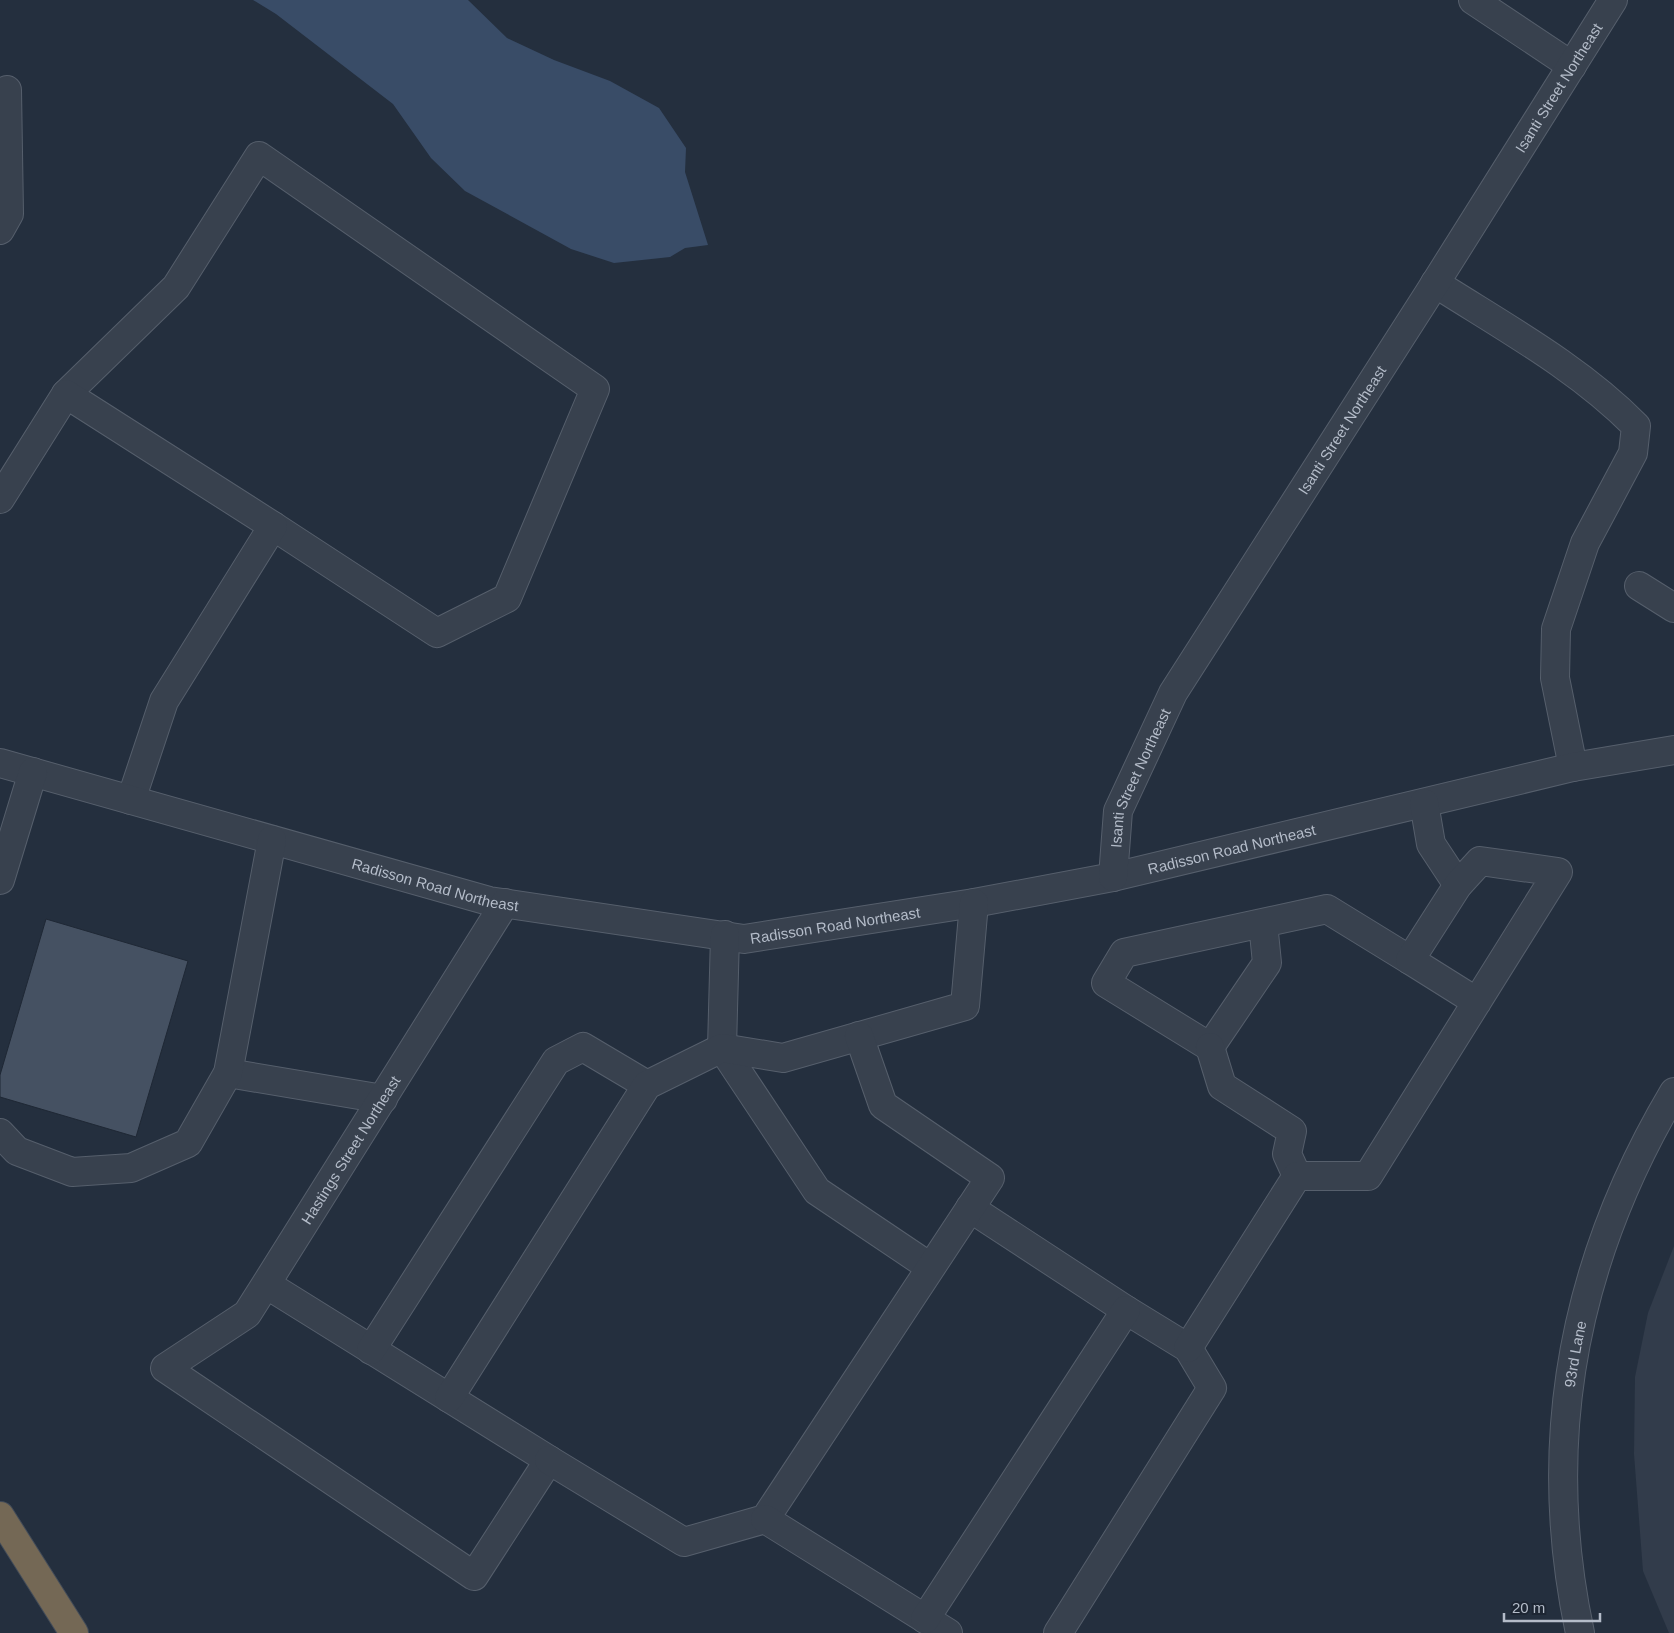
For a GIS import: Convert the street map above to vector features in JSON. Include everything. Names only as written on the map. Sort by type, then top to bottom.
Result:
[{"type":"highway","points":[[0,1516],[74,1633]]},
{"type":"street","points":[[1473,0],[1572,66]]},
{"type":"street","name":"Isanti Street Northeast","points":[[1113,877],[1118,811],[1173,694],[1613,0]]},
{"type":"street","points":[[0,230],[9,214],[7,90]]},
{"type":"street","points":[[0,499],[66,394],[176,287],[259,156],[595,389],[507,598],[437,633],[274,526],[66,394]]},
{"type":"street","points":[[1435,283],[1510,330],[1609,398],[1636,426],[1633,453],[1585,543],[1556,630],[1555,678],[1573,767]]},
{"type":"street","points":[[130,800],[164,702],[274,526]]},
{"type":"street","points":[[1639,586],[1674,608]]},
{"type":"street","name":"Radisson Road Northeast","points":[[0,762],[488,901],[744,938],[974,903],[1113,877],[1573,767],[1674,750]]},
{"type":"street","points":[[0,880],[33,772]]},
{"type":"street","points":[[1424,802],[1431,844],[1458,885]]},
{"type":"street","points":[[0,1133],[17,1151],[72,1172],[131,1168],[188,1143],[228,1073],[272,840]]},
{"type":"street","points":[[1297,1176],[1368,1176],[1558,872],[1480,861],[1458,885],[1410,960]]},
{"type":"street","name":"Hastings Street Northeast","points":[[505,903],[247,1314],[165,1368],[474,1576],[550,1460]]},
{"type":"street","points":[[449,1398],[647,1085],[722,1048],[783,1058],[965,1006],[974,903]]},
{"type":"street","points":[[1297,1176],[1288,1154],[1292,1131],[1222,1086],[1210,1047],[1106,984],[1124,953],[1327,909],[1477,1002]]},
{"type":"street","points":[[1210,1047],[1267,963],[1263,923]]},
{"type":"street","points":[[724,936],[722,1048],[817,1191],[930,1267]]},
{"type":"street","points":[[266,1284],[684,1542],[765,1519],[990,1178],[883,1105],[859,1036]]},
{"type":"street","points":[[371,1350],[556,1061],[583,1047],[647,1085]]},
{"type":"street","points":[[228,1073],[383,1099]]},
{"type":"street","name":"93rd Lane","points":[[1580,1633],[1566,1535],[1563,1465],[1572,1353],[1591,1275],[1608,1231],[1632,1173],[1674,1092]]},
{"type":"street","points":[[1188,1348],[1297,1176]]},
{"type":"street","points":[[970,1208],[1126,1310],[1188,1348],[1212,1388],[1058,1633]]},
{"type":"street","points":[[925,1619],[1126,1310]]},
{"type":"street","points":[[765,1519],[948,1633]]},
{"type":"shaded area","points":[[1674,1246],[1674,1633],[1669,1633],[1643,1571],[1634,1454],[1635,1377],[1648,1313]]},
{"type":"water","points":[[253,0],[468,0],[507,38],[554,60],[610,81],[659,108],[686,148],[685,172],[708,245],[685,248],[670,257],[614,263],[571,249],[465,191],[431,158],[393,104],[276,14]]},
{"type":"building","points":[[46,919],[188,961],[136,1137],[0,1097],[0,1075]]}]
